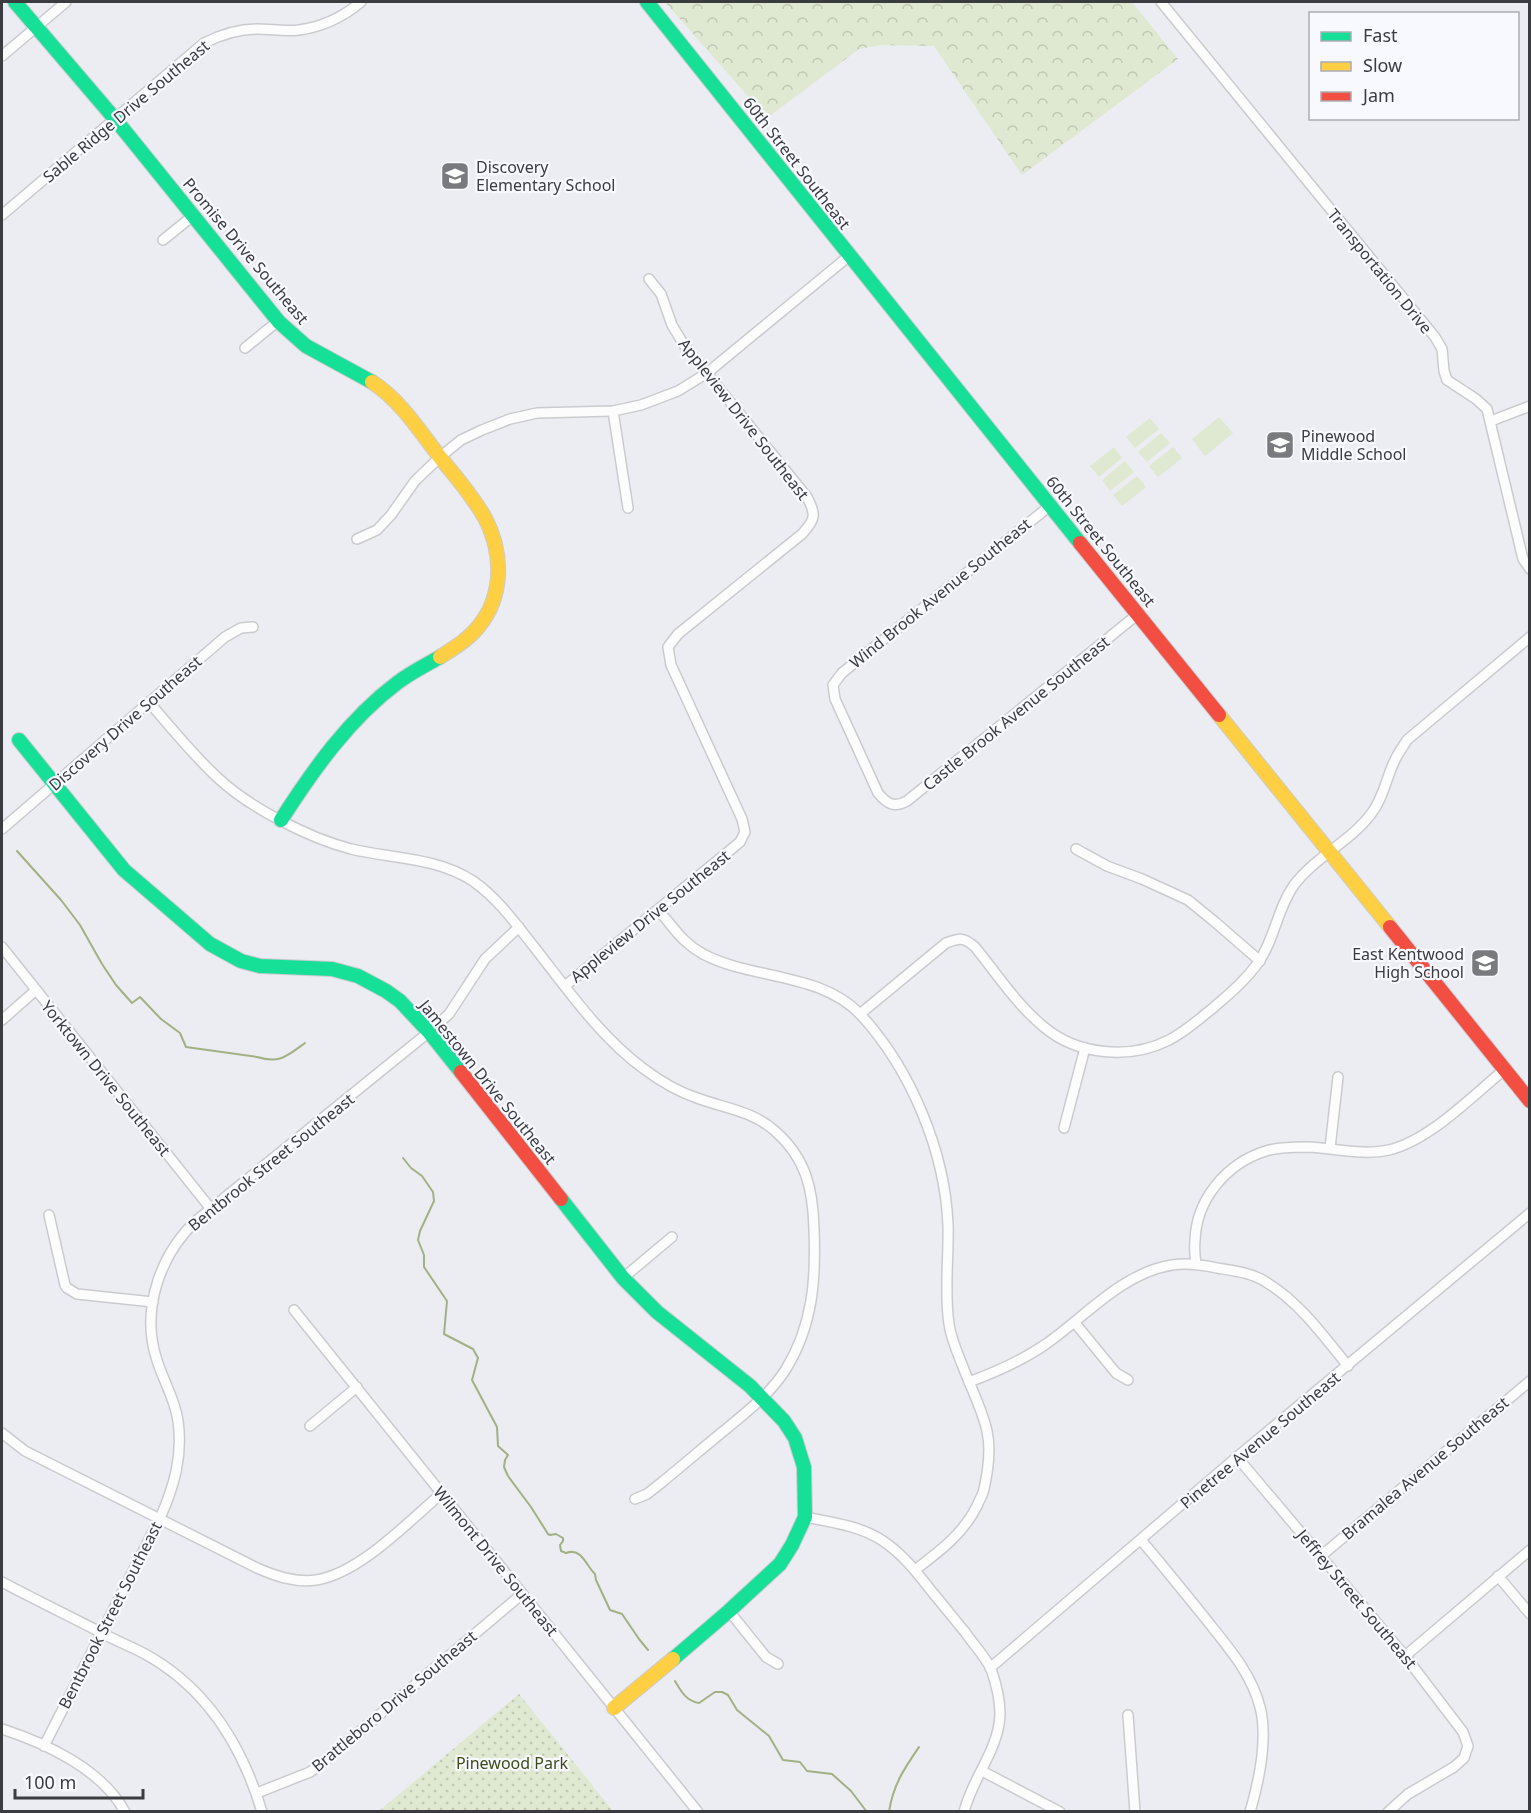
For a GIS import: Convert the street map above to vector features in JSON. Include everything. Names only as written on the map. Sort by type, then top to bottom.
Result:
[{"type":"street","name":"Promise Drive Southeast","points":[[15,2],[115,118],[278,321],[303,345],[370,380],[387,393],[474,499],[492,529],[500,559],[498,583],[490,609],[478,627],[465,640],[389,689],[356,720],[317,765],[281,820]]},
{"type":"street","points":[[2,56],[66,2]]},
{"type":"street","name":"Sable Ridge Drive Southeast","points":[[2,215],[196,49],[213,38],[246,30],[284,31],[308,28],[332,21],[361,2]]},
{"type":"street","name":"60th Street Southeast","points":[[647,2],[1530,1101]]},
{"type":"street","name":"Transportation Drive","points":[[1161,2],[1435,337],[1442,349],[1444,371],[1448,380],[1487,409],[1522,559],[1530,569]]},
{"type":"street","points":[[163,240],[194,215]]},
{"type":"street","points":[[357,539],[377,530],[391,515],[415,481],[461,440],[510,419],[537,413],[613,411],[678,392],[707,373],[849,256]]},
{"type":"street","name":"Appleview Drive Southeast","points":[[635,1499],[661,1484],[762,1399],[785,1371],[805,1328],[816,1266],[814,1206],[810,1185],[792,1150],[774,1130],[752,1116],[687,1095],[648,1072],[604,1034],[566,986],[740,842],[745,832],[742,819],[671,665],[668,647],[678,634],[802,534],[814,518],[813,508],[807,497],[677,335],[662,294],[649,279]]},
{"type":"street","points":[[245,348],[278,321]]},
{"type":"street","points":[[1491,422],[1530,406]]},
{"type":"street","points":[[613,411],[628,508]]},
{"type":"street","name":"Wind Brook Avenue Southeast","points":[[892,805],[878,793],[835,699],[833,684],[842,673],[1051,505]]},
{"type":"street","name":"Castle Brook Avenue Southeast","points":[[892,805],[908,801],[1138,614]]},
{"type":"street","name":"Discovery Drive Southeast","points":[[2,829],[225,637],[241,628],[253,627]]},
{"type":"street","points":[[860,1014],[946,943],[960,938],[969,941],[975,947],[1026,1010],[1045,1028],[1085,1048],[1118,1052],[1145,1049],[1168,1041],[1234,991],[1260,961],[1284,902],[1294,885],[1371,814],[1388,783],[1395,760],[1407,740],[1530,637]]},
{"type":"street","points":[[149,702],[195,756],[220,781],[246,800],[281,820],[315,838],[382,856],[436,864],[474,882],[493,897],[566,986]]},
{"type":"street","name":"Jamestown Drive Southeast","points":[[19,740],[124,870],[210,944],[242,961],[260,966],[332,969],[358,976],[399,1001],[429,1032],[623,1278],[657,1312],[750,1386],[784,1421],[795,1438],[804,1467],[805,1517]]},
{"type":"street","points":[[1076,849],[1107,866],[1188,900],[1260,961]]},
{"type":"street","points":[[658,910],[681,939],[701,953],[743,969],[821,989],[860,1014],[886,1046],[904,1076],[926,1122],[938,1158],[944,1186],[948,1223],[949,1325],[956,1350],[987,1431],[989,1450],[984,1491],[970,1520],[945,1548],[915,1570]]},
{"type":"street","name":"Bentbrook Street Southeast","points":[[44,1746],[160,1518],[177,1474],[180,1433],[173,1399],[161,1374],[154,1353],[152,1337],[153,1302],[162,1268],[176,1243],[211,1209],[449,1014],[485,958],[519,927]]},
{"type":"street","name":"Yorktown Drive Southeast","points":[[2,947],[211,1209]]},
{"type":"street","points":[[2,1020],[36,990]]},
{"type":"street","points":[[1064,1128],[1085,1048]]},
{"type":"street","points":[[1196,1264],[1194,1239],[1199,1217],[1211,1189],[1236,1164],[1267,1150],[1304,1147],[1372,1153],[1406,1145],[1439,1123],[1504,1070]]},
{"type":"street","points":[[1330,1148],[1338,1077]]},
{"type":"street","name":"Pinetree Avenue Southeast","points":[[990,1668],[1237,1457],[1530,1213]]},
{"type":"street","points":[[49,1215],[67,1288],[77,1294],[153,1302]]},
{"type":"street","points":[[623,1278],[672,1236]]},
{"type":"street","points":[[969,1382],[1004,1368],[1044,1345],[1119,1287],[1143,1273],[1172,1265],[1196,1264],[1248,1273],[1269,1283],[1289,1299],[1348,1366]]},
{"type":"street","name":"Wilmont Drive Southeast","points":[[294,1310],[698,1812]]},
{"type":"street","points":[[1075,1323],[1116,1373],[1128,1380]]},
{"type":"street","name":"Bramalea Avenue Southeast","points":[[1322,1556],[1530,1381]]},
{"type":"street","points":[[310,1426],[357,1387]]},
{"type":"street","points":[[2,1433],[25,1451],[284,1578],[315,1580],[334,1575],[359,1562],[442,1493]]},
{"type":"street","name":"Jeffrey Street Southeast","points":[[1237,1457],[1405,1656],[1462,1732],[1468,1746],[1464,1758],[1454,1767],[1412,1792],[1388,1812]]},
{"type":"street","points":[[614,1708],[729,1611],[780,1564],[805,1517],[857,1529],[882,1540],[915,1570],[990,1668],[998,1695],[1000,1714],[998,1731],[982,1771],[967,1799],[964,1812]]},
{"type":"street","points":[[1142,1540],[1238,1660],[1252,1682],[1260,1709],[1263,1731],[1258,1775],[1250,1812]]},
{"type":"street","points":[[1405,1656],[1530,1550]]},
{"type":"street","points":[[1498,1576],[1530,1614]]},
{"type":"street","points":[[2,1582],[146,1654],[193,1690],[215,1714],[242,1757],[262,1812]]},
{"type":"street","name":"Brattleboro Drive Southeast","points":[[257,1793],[310,1772],[320,1765],[522,1594]]},
{"type":"street","points":[[729,1611],[766,1657],[778,1664]]},
{"type":"street","points":[[1128,1715],[1135,1812]]},
{"type":"street","points":[[2,1729],[44,1746],[92,1773],[113,1793],[124,1812]]},
{"type":"street","points":[[982,1771],[1060,1812]]},
{"type":"green space","points":[[665,2],[1132,2],[1178,59],[1022,175],[934,46],[881,45],[859,49],[767,118]]},
{"type":"green space","points":[[1219,417],[1233,433],[1205,456],[1192,439]]},
{"type":"green space","points":[[1150,418],[1159,429],[1135,448],[1126,437]]},
{"type":"green space","points":[[1161,433],[1170,443],[1147,462],[1138,452]]},
{"type":"green space","points":[[1114,447],[1122,458],[1099,477],[1090,466]]},
{"type":"green space","points":[[1173,447],[1182,458],[1158,477],[1149,466]]},
{"type":"green space","points":[[1125,461],[1134,472],[1110,491],[1102,480]]},
{"type":"green space","points":[[1137,476],[1146,487],[1122,506],[1113,495]]},
{"type":"green space","name":"Pinewood Park","points":[[519,1694],[613,1811],[379,1811]]},
{"type":"waterway","points":[[17,851],[80,925],[116,985],[132,1003],[140,997],[161,1019],[180,1033],[186,1047],[272,1060],[288,1055],[305,1043]]},
{"type":"waterway","points":[[403,1158],[422,1176],[433,1192],[434,1201],[418,1240],[424,1255],[424,1267],[447,1301],[444,1334],[473,1349],[478,1358],[472,1380],[497,1427],[498,1446],[508,1455],[504,1467],[508,1476],[548,1534],[556,1534],[563,1538],[560,1545],[561,1551],[576,1553],[583,1558],[595,1574],[610,1610],[622,1614],[648,1650]]},
{"type":"waterway","points":[[675,1681],[684,1695],[694,1702],[699,1703],[715,1692],[728,1695],[737,1710],[769,1736],[783,1760],[800,1762],[807,1771],[832,1774],[851,1791],[867,1812]]},
{"type":"waterway","points":[[889,1812],[896,1785],[919,1747]]},
{"type":"traffic: fast","points":[[15,2],[115,119],[279,322],[306,346],[372,382]]},
{"type":"traffic: fast","points":[[647,2],[1080,543]]},
{"type":"traffic: fast","points":[[281,820],[319,764],[363,713],[402,679],[440,657]]},
{"type":"traffic: fast","points":[[19,740],[124,870],[210,944],[241,961],[260,966],[332,969],[358,976],[400,1001],[461,1072]]},
{"type":"traffic: fast","points":[[561,1199],[623,1278],[657,1312],[750,1386],[784,1421],[795,1438],[804,1467],[805,1517],[780,1564],[673,1659]]},
{"type":"traffic: slow","points":[[372,382],[400,406],[469,494],[485,518],[495,545],[498,559],[497,587],[487,614],[471,635],[440,657]]},
{"type":"traffic: slow","points":[[1219,715],[1390,927]]},
{"type":"traffic: slow","points":[[614,1708],[673,1659]]},
{"type":"traffic: jam","points":[[1080,543],[1219,715]]},
{"type":"traffic: jam","points":[[1390,927],[1530,1101]]},
{"type":"traffic: jam","points":[[461,1072],[561,1199]]},
{"type":"place","name":"Discovery Elementary School","points":[[455,176]]},
{"type":"place","name":"Pinewood Middle School","points":[[1280,445]]},
{"type":"place","name":"East Kentwood High School","points":[[1485,963]]}]
